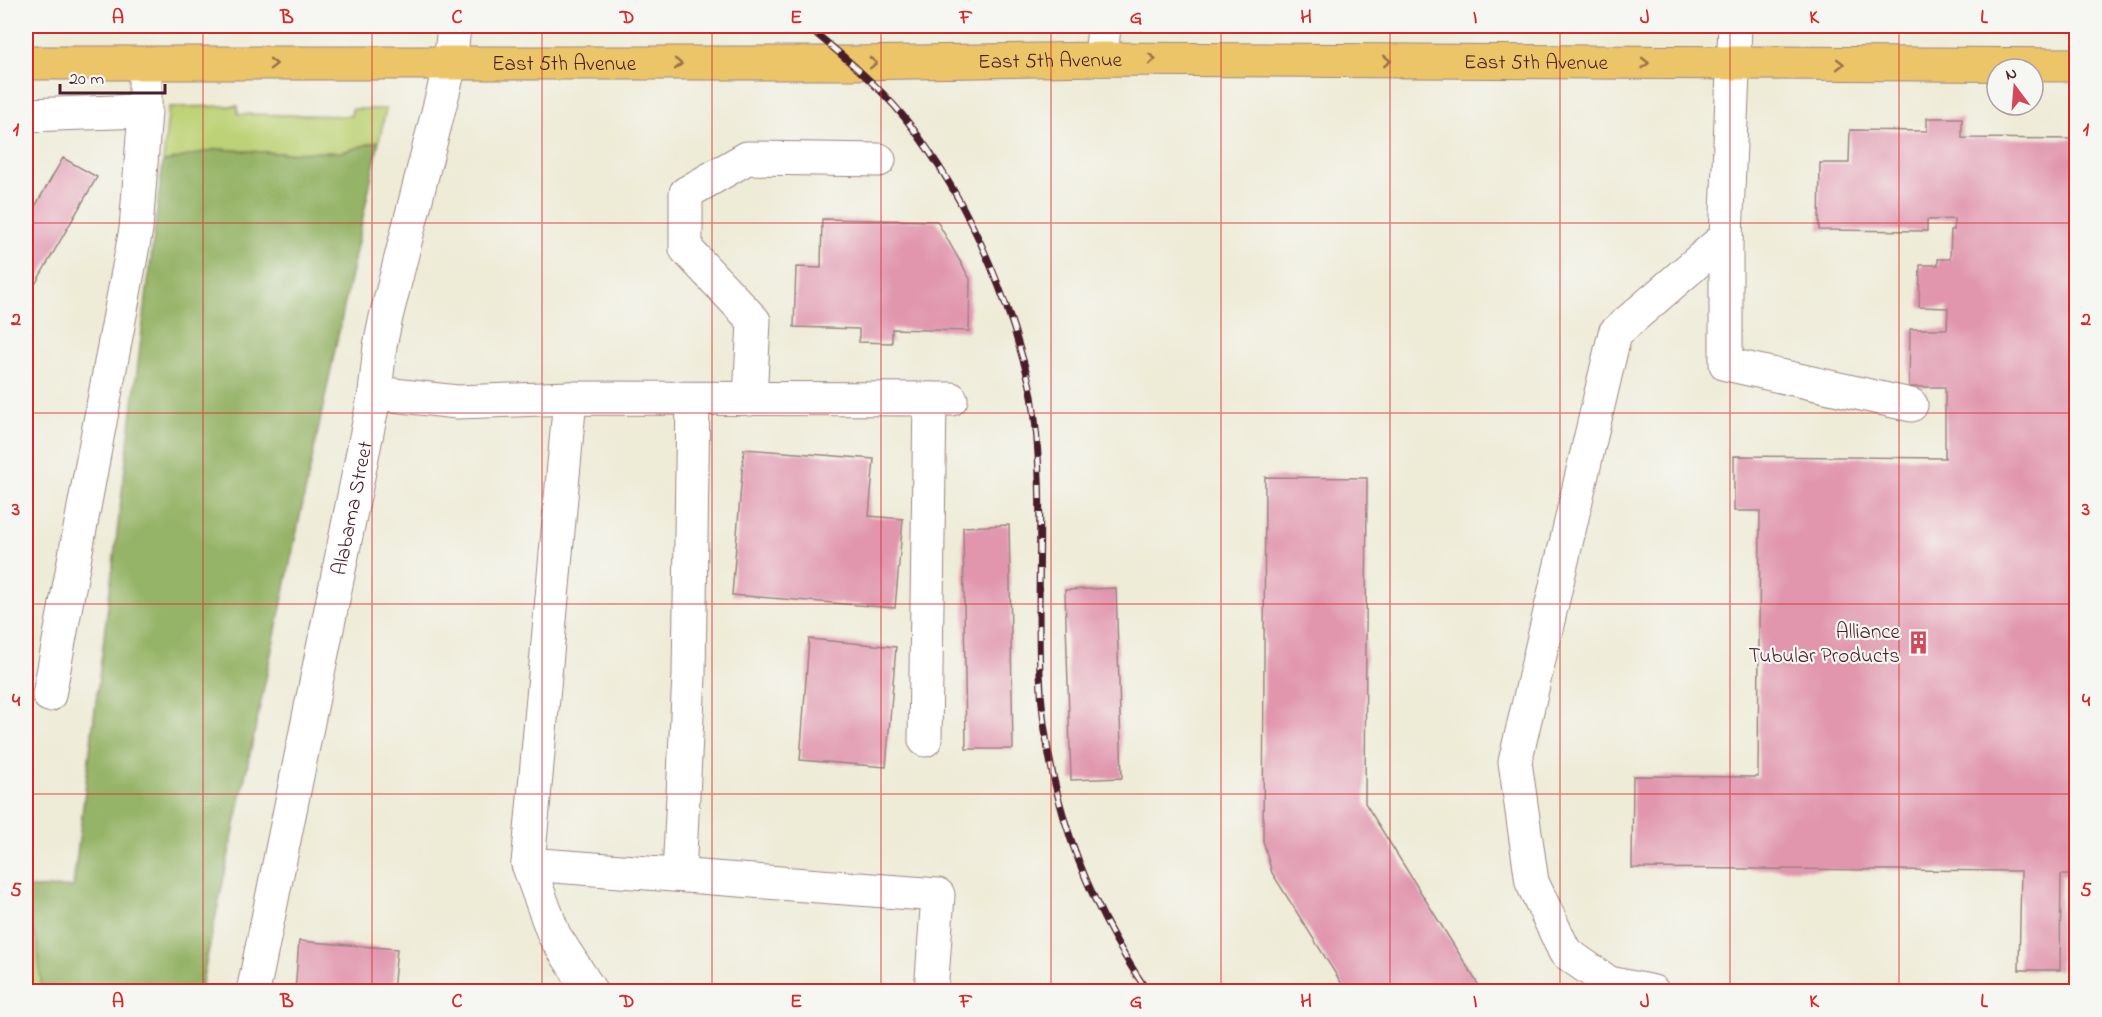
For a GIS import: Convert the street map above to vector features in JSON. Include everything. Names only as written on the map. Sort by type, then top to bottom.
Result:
[{"type":"main road","name":"East 5th Avenue","points":[[26,63],[852,63],[1101,59],[2076,66]]},
{"type":"street","name":"Alabama Street","points":[[253,992],[375,393],[386,317],[450,64],[454,26]]},
{"type":"street","points":[[1101,59],[1104,26]]},
{"type":"street","points":[[1735,26],[1726,237],[1726,364],[1911,405]]},
{"type":"street","points":[[49,695],[136,229],[145,111],[146,64]]},
{"type":"street","points":[[26,115],[145,111]]},
{"type":"street","points":[[750,399],[754,321],[686,249],[686,193],[747,158],[879,160]]},
{"type":"street","points":[[1653,992],[1609,983],[1565,952],[1532,882],[1515,762],[1615,333],[1726,237]]},
{"type":"street","points":[[375,393],[457,402],[570,398],[941,399],[925,741]]},
{"type":"street","points":[[570,398],[528,864],[554,935],[591,992]]},
{"type":"street","points":[[679,875],[689,676],[693,399]]},
{"type":"street","points":[[528,864],[938,895],[931,992]]},
{"type":"green space","points":[[238,106],[238,114],[351,116],[352,109],[386,109],[379,141],[342,152],[278,153],[218,149],[163,162],[169,107]]},
{"type":"green space","points":[[379,141],[200,991],[42,991],[37,943],[26,908],[26,888],[73,887],[163,162],[217,149],[278,153],[342,152]]},
{"type":"green space","points":[[26,908],[40,953],[43,991],[26,991]]},
{"type":"building","name":"Alliance Tubular Products","points":[[1927,118],[1962,118],[1962,138],[2076,139],[2076,875],[2061,875],[2060,970],[2019,970],[2021,871],[1632,868],[1633,776],[1758,777],[1760,511],[1734,511],[1734,456],[1945,458],[1945,387],[1909,387],[1910,329],[1947,329],[1948,308],[1919,307],[1920,265],[1938,265],[1938,259],[1950,259],[1951,230],[1954,230],[1954,219],[1927,220],[1927,231],[1819,230],[1820,163],[1849,163],[1850,130],[1927,131]]},
{"type":"building","points":[[63,158],[97,177],[26,300],[26,222]]},
{"type":"building","points":[[822,219],[937,221],[970,279],[969,331],[892,329],[892,343],[859,342],[859,329],[794,327],[796,267],[821,268]]},
{"type":"building","points":[[744,449],[874,459],[869,516],[903,519],[895,608],[732,595]]},
{"type":"building","points":[[1265,477],[1367,478],[1365,803],[1483,992],[1347,992],[1272,873],[1263,841]]},
{"type":"building","points":[[1009,525],[1013,749],[966,749],[963,527]]},
{"type":"building","points":[[1116,588],[1122,778],[1071,780],[1065,590]]},
{"type":"building","points":[[809,639],[896,647],[886,767],[800,760]]},
{"type":"building","points":[[299,941],[397,949],[393,992],[295,992]]},
{"type":"railway","points":[[807,26],[882,92],[922,141],[954,191],[968,218],[1004,300],[1028,379],[1036,431],[1040,500],[1040,673],[1049,758],[1071,840],[1086,880],[1104,919],[1148,992]]},
{"type":"place","name":"Alliance Tubular Products","points":[[1918,643]]}]
